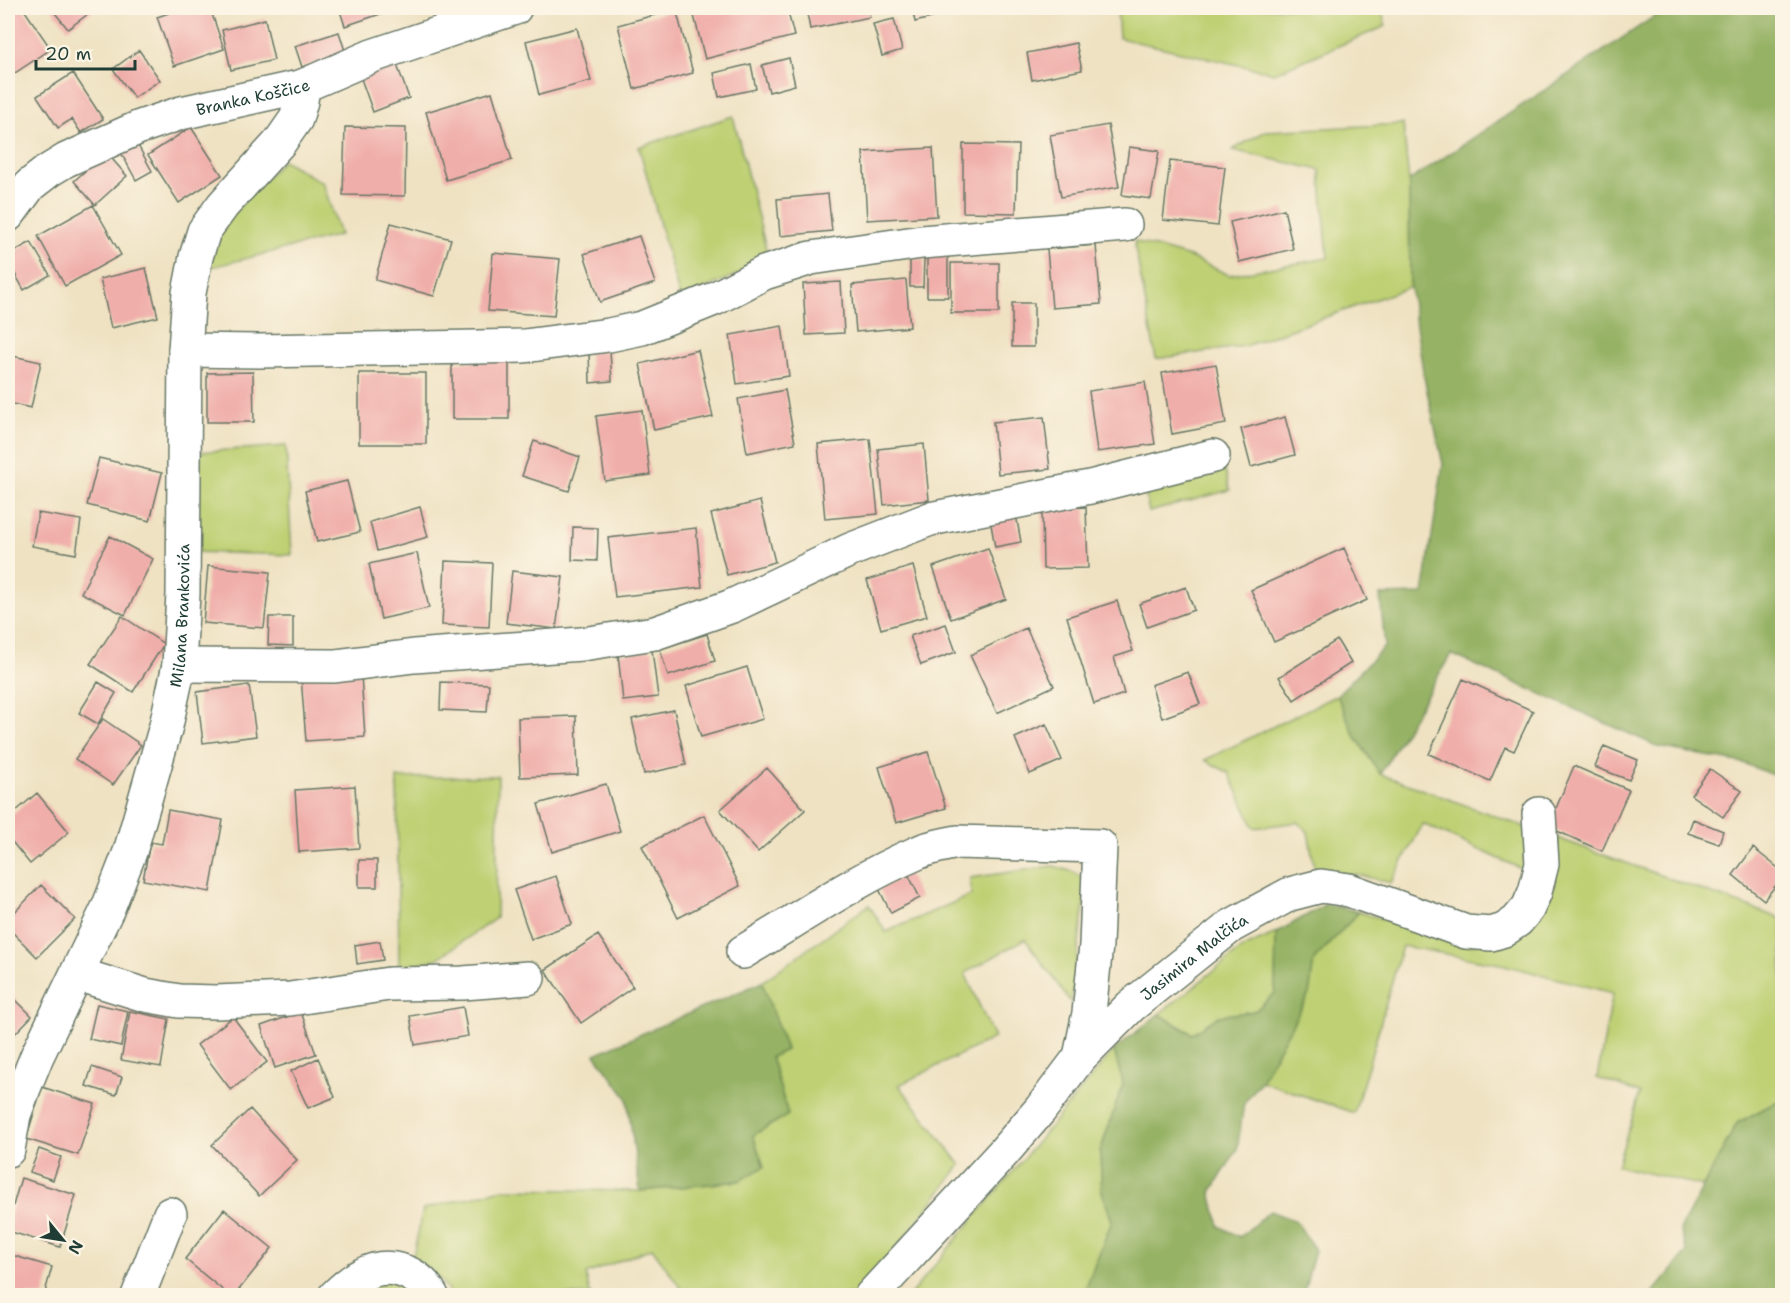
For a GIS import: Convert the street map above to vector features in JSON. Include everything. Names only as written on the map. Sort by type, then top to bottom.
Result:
[{"type":"street","name":"Branka Koščice","points":[[8,214],[30,185],[48,171],[66,160],[140,127],[181,112],[303,86],[372,57],[515,8]]},
{"type":"street","name":"Milana Brankovića","points":[[8,1150],[14,1115],[24,1088],[108,908],[130,852],[166,726],[179,665],[183,594],[185,350],[189,293],[196,257],[204,231],[280,142],[296,119],[303,86]]},
{"type":"street","points":[[185,350],[258,351],[524,346],[609,335],[642,328],[714,299],[764,273],[811,258],[922,242],[1125,225]]},
{"type":"street","points":[[179,665],[335,666],[436,654],[582,644],[656,633],[732,606],[850,550],[930,519],[1090,487],[1213,456]]},
{"type":"street","name":"Jasimira Malčića","points":[[871,1296],[1003,1153],[1040,1110],[1080,1057],[1131,1005],[1231,926],[1290,894],[1321,886],[1349,890],[1466,932],[1491,934],[1504,930],[1517,921],[1528,908],[1535,892],[1542,864],[1539,813]]},
{"type":"street","points":[[743,952],[861,882],[928,849],[957,842],[1100,846],[1096,945],[1089,1013],[1080,1057]]},
{"type":"street","points":[[77,974],[145,995],[179,1001],[216,1002],[290,999],[389,984],[463,983],[528,978]]},
{"type":"street","points":[[138,1296],[170,1214]]},
{"type":"street","points":[[335,1296],[363,1274],[383,1268],[402,1269],[427,1286],[432,1296]]},
{"type":"green space","points":[[1117,8],[1381,8],[1386,26],[1274,73],[1119,38]]},
{"type":"green space","points":[[1667,8],[1782,8],[1782,779],[1743,763],[1659,747],[1451,654],[1380,774],[1354,734],[1337,695],[1385,646],[1380,595],[1423,594],[1443,464],[1424,377],[1410,287],[1409,181]]},
{"type":"green space","points":[[733,116],[769,261],[680,299],[639,147]]},
{"type":"green space","points":[[1403,124],[1409,181],[1410,287],[1245,346],[1156,359],[1134,241],[1190,257],[1229,275],[1328,258],[1320,170],[1232,150],[1266,131]]},
{"type":"green space","points":[[283,160],[323,183],[340,235],[208,268],[213,246],[230,217]]},
{"type":"green space","points":[[286,446],[292,555],[192,552],[198,452]]},
{"type":"green space","points":[[1223,463],[1230,490],[1149,512],[1143,481]]},
{"type":"green space","points":[[1337,695],[1354,734],[1380,774],[1528,828],[1526,871],[1423,824],[1391,883],[1363,876],[1315,870],[1308,832],[1298,822],[1254,828],[1229,773],[1205,760]]},
{"type":"green space","points":[[498,776],[496,918],[437,959],[399,969],[397,778]]},
{"type":"green space","points":[[1557,838],[1782,919],[1782,1099],[1737,1123],[1703,1186],[1617,1166],[1640,1093],[1597,1078],[1613,993],[1500,964],[1402,946],[1354,1113],[1261,1081],[1309,994],[1314,960],[1359,912],[1473,945],[1542,913],[1554,886]]},
{"type":"green space","points":[[1053,866],[1074,872],[1087,882],[1071,1003],[1025,939],[965,973],[994,1038],[899,1085],[961,1165],[857,1295],[679,1295],[683,1291],[652,1248],[586,1274],[592,1295],[451,1295],[439,1278],[413,1256],[423,1209],[503,1189],[640,1191],[739,1181],[753,1135],[788,1115],[771,1057],[786,1049],[762,982],[869,905],[886,932],[971,895],[970,878]]},
{"type":"green space","points":[[1326,904],[1359,912],[1314,960],[1309,994],[1261,1081],[1244,1103],[1237,1150],[1211,1192],[1219,1226],[1240,1237],[1270,1211],[1296,1221],[1315,1250],[1303,1295],[1083,1295],[1112,1221],[1102,1191],[1100,1152],[1123,1084],[1114,1050],[1159,1014],[1192,1034],[1219,1016],[1255,1011],[1275,993],[1276,933]]},
{"type":"green space","points":[[1276,933],[1275,993],[1255,1011],[1219,1016],[1192,1034],[1159,1014],[1243,948]]},
{"type":"green space","points":[[762,982],[786,1050],[771,1057],[788,1115],[753,1135],[764,1167],[739,1181],[640,1191],[627,1098],[595,1054]]},
{"type":"green space","points":[[1114,1050],[1123,1084],[1100,1152],[1102,1191],[1112,1221],[1083,1295],[909,1296]]},
{"type":"green space","points":[[1782,1099],[1782,1295],[1651,1295],[1687,1252],[1680,1230],[1737,1123]]},
{"type":"green space","points":[[388,1279],[419,1296],[352,1296]]},
{"type":"building","points":[[9,8],[23,8],[51,49],[15,73],[8,62]]},
{"type":"building","points":[[51,8],[96,8],[68,29]]},
{"type":"building","points":[[184,8],[210,8],[224,49],[174,66],[157,17]]},
{"type":"building","points":[[339,8],[387,8],[389,11],[345,26]]},
{"type":"building","points":[[403,8],[419,8],[405,13]]},
{"type":"building","points":[[692,8],[787,8],[794,36],[705,59]]},
{"type":"building","points":[[806,8],[868,8],[870,17],[810,29]]},
{"type":"building","points":[[912,8],[971,8],[915,22]]},
{"type":"building","points":[[676,9],[693,73],[634,89],[618,25]]},
{"type":"building","points":[[265,19],[274,60],[231,70],[222,30]]},
{"type":"building","points":[[894,19],[902,50],[882,56],[873,24]]},
{"type":"building","points":[[577,28],[591,81],[539,95],[526,41]]},
{"type":"building","points":[[339,32],[346,54],[302,67],[295,46]]},
{"type":"building","points":[[1076,43],[1082,70],[1032,80],[1027,53]]},
{"type":"building","points":[[139,50],[160,80],[134,98],[113,69]]},
{"type":"building","points":[[789,58],[795,85],[769,92],[762,65]]},
{"type":"building","points":[[396,62],[409,98],[373,112],[360,76]]},
{"type":"building","points":[[751,64],[756,89],[719,97],[714,73]]},
{"type":"building","points":[[73,73],[103,119],[81,133],[72,119],[58,128],[37,96]]},
{"type":"building","points":[[492,92],[512,160],[446,180],[426,112]]},
{"type":"building","points":[[1108,125],[1119,187],[1061,197],[1050,135]]},
{"type":"building","points":[[191,127],[222,175],[179,203],[148,155]]},
{"type":"building","points":[[345,127],[406,128],[405,196],[343,195]]},
{"type":"building","points":[[135,140],[152,171],[136,180],[119,149]]},
{"type":"building","points":[[963,144],[1018,145],[1016,213],[963,212]]},
{"type":"building","points":[[1129,147],[1159,151],[1151,199],[1122,195]]},
{"type":"building","points":[[933,148],[937,216],[867,220],[863,152]]},
{"type":"building","points":[[106,152],[127,176],[95,205],[74,181]]},
{"type":"building","points":[[1170,161],[1225,167],[1218,226],[1163,220]]},
{"type":"building","points":[[828,194],[832,231],[780,236],[777,199]]},
{"type":"building","points":[[93,205],[121,255],[65,286],[38,236]]},
{"type":"building","points":[[1284,209],[1293,249],[1239,262],[1230,222]]},
{"type":"building","points":[[391,223],[451,239],[434,296],[375,280]]},
{"type":"building","points":[[639,236],[655,283],[600,302],[584,254]]},
{"type":"building","points":[[31,242],[50,275],[24,290],[8,261],[8,255]]},
{"type":"building","points":[[1096,245],[1101,304],[1052,308],[1047,249]]},
{"type":"building","points":[[493,253],[560,259],[554,316],[488,311]]},
{"type":"building","points":[[948,254],[948,297],[927,297],[927,255]]},
{"type":"building","points":[[910,259],[924,259],[923,287],[910,287]]},
{"type":"building","points":[[951,263],[999,263],[999,313],[951,313]]},
{"type":"building","points":[[146,268],[158,317],[111,328],[100,279]]},
{"type":"building","points":[[906,280],[910,327],[856,332],[852,285]]},
{"type":"building","points":[[841,282],[844,333],[806,335],[803,284]]},
{"type":"building","points":[[1012,303],[1034,303],[1034,347],[1012,347]]},
{"type":"building","points":[[782,326],[789,376],[737,384],[730,335]]},
{"type":"building","points":[[698,350],[713,417],[654,430],[640,364]]},
{"type":"building","points":[[610,351],[612,381],[590,383],[589,352]]},
{"type":"building","points":[[8,355],[41,362],[31,408],[8,403]]},
{"type":"building","points":[[509,361],[509,419],[452,419],[452,362]]},
{"type":"building","points":[[1216,364],[1226,424],[1172,434],[1162,373]]},
{"type":"building","points":[[253,372],[254,422],[207,422],[207,373]]},
{"type":"building","points":[[359,373],[426,373],[426,444],[359,444]]},
{"type":"building","points":[[1145,382],[1155,444],[1097,452],[1089,391]]},
{"type":"building","points":[[785,390],[795,443],[747,453],[738,399]]},
{"type":"building","points":[[642,410],[650,475],[605,481],[596,416]]},
{"type":"building","points":[[1044,417],[1050,469],[998,474],[993,422]]},
{"type":"building","points":[[1285,417],[1295,455],[1251,467],[1241,429]]},
{"type":"building","points":[[870,439],[878,514],[825,519],[818,444]]},
{"type":"building","points":[[534,441],[580,457],[569,491],[522,476]]},
{"type":"building","points":[[924,444],[929,500],[884,505],[878,449]]},
{"type":"building","points":[[99,458],[162,473],[150,521],[87,505]]},
{"type":"building","points":[[347,481],[360,532],[317,542],[305,491]]},
{"type":"building","points":[[760,501],[775,562],[727,575],[711,514]]},
{"type":"building","points":[[420,507],[428,537],[377,551],[370,522]]},
{"type":"building","points":[[1086,507],[1088,568],[1043,569],[1042,509]]},
{"type":"building","points":[[1015,509],[1021,542],[995,547],[989,513]]},
{"type":"building","points":[[38,513],[81,520],[76,554],[32,546]]},
{"type":"building","points":[[573,527],[598,528],[597,561],[572,560]]},
{"type":"building","points":[[696,528],[702,587],[615,597],[608,538]]},
{"type":"building","points":[[110,536],[153,559],[125,615],[81,593]]},
{"type":"building","points":[[988,548],[1006,599],[951,619],[933,567]]},
{"type":"building","points":[[1344,548],[1367,600],[1274,642],[1251,590]]},
{"type":"building","points":[[417,553],[429,608],[381,619],[369,564]]},
{"type":"building","points":[[445,561],[492,563],[489,627],[442,625]]},
{"type":"building","points":[[208,566],[270,572],[264,628],[203,623]]},
{"type":"building","points":[[913,566],[927,616],[881,629],[867,580]]},
{"type":"building","points":[[512,571],[563,577],[556,629],[506,623]]},
{"type":"building","points":[[1186,587],[1194,610],[1147,627],[1139,604]]},
{"type":"building","points":[[1117,601],[1133,651],[1114,657],[1124,694],[1094,704],[1067,617]]},
{"type":"building","points":[[122,616],[164,644],[133,692],[90,664]]},
{"type":"building","points":[[269,617],[293,617],[293,646],[268,645]]},
{"type":"building","points":[[946,624],[956,652],[921,665],[910,636]]},
{"type":"building","points":[[1026,628],[1054,686],[997,713],[970,655]]},
{"type":"building","points":[[707,634],[715,661],[668,676],[660,649]]},
{"type":"building","points":[[1337,640],[1351,663],[1294,700],[1279,677]]},
{"type":"building","points":[[652,650],[658,697],[623,701],[618,654]]},
{"type":"building","points":[[747,667],[763,719],[701,737],[686,686]]},
{"type":"building","points":[[1188,672],[1200,704],[1162,718],[1151,685]]},
{"type":"building","points":[[361,674],[365,737],[306,741],[301,677]]},
{"type":"building","points":[[1463,679],[1533,711],[1514,751],[1505,747],[1490,781],[1429,754]]},
{"type":"building","points":[[98,682],[116,693],[98,724],[79,713]]},
{"type":"building","points":[[441,682],[489,684],[487,712],[440,710]]},
{"type":"building","points":[[249,685],[256,736],[203,743],[197,692]]},
{"type":"building","points":[[674,710],[686,765],[644,774],[632,719]]},
{"type":"building","points":[[576,716],[578,775],[520,777],[518,718]]},
{"type":"building","points":[[103,719],[141,745],[113,785],[75,759]]},
{"type":"building","points":[[1046,724],[1062,760],[1030,774],[1015,738]]},
{"type":"building","points":[[1604,746],[1638,760],[1629,780],[1595,767]]},
{"type":"building","points":[[928,752],[946,808],[896,823],[879,767]]},
{"type":"building","points":[[1574,766],[1629,790],[1602,851],[1548,827]]},
{"type":"building","points":[[767,768],[805,810],[758,852],[720,810]]},
{"type":"building","points":[[1710,769],[1742,791],[1723,817],[1691,795]]},
{"type":"building","points":[[606,784],[620,831],[552,852],[538,804]]},
{"type":"building","points":[[355,786],[359,848],[299,852],[295,790]]},
{"type":"building","points":[[37,793],[69,832],[30,864],[8,837],[8,818]]},
{"type":"building","points":[[168,810],[223,820],[210,892],[143,880],[150,842],[162,844]]},
{"type":"building","points":[[704,815],[740,886],[678,918],[642,846]]},
{"type":"building","points":[[1693,819],[1723,831],[1719,844],[1688,833]]},
{"type":"building","points":[[1753,848],[1782,871],[1782,878],[1764,900],[1733,875]]},
{"type":"building","points":[[359,860],[377,860],[377,887],[359,887]]},
{"type":"building","points":[[908,874],[920,898],[891,913],[879,889]]},
{"type":"building","points":[[556,876],[572,924],[531,939],[514,890]]},
{"type":"building","points":[[41,885],[75,919],[37,957],[8,928],[8,919]]},
{"type":"building","points":[[598,935],[633,987],[581,1023],[545,970]]},
{"type":"building","points":[[380,941],[383,960],[357,964],[355,945]]},
{"type":"building","points":[[8,992],[32,1016],[8,1041]]},
{"type":"building","points":[[97,1004],[128,1011],[121,1046],[89,1039]]},
{"type":"building","points":[[463,1007],[468,1036],[415,1045],[410,1016]]},
{"type":"building","points":[[130,1011],[169,1019],[161,1067],[121,1060]]},
{"type":"building","points":[[301,1012],[316,1054],[275,1068],[261,1026]]},
{"type":"building","points":[[233,1017],[267,1062],[231,1090],[197,1045]]},
{"type":"building","points":[[318,1058],[335,1097],[308,1108],[291,1071]]},
{"type":"building","points":[[92,1067],[122,1077],[116,1095],[86,1086]]},
{"type":"building","points":[[42,1087],[95,1104],[78,1155],[26,1139]]},
{"type":"building","points":[[250,1109],[297,1160],[259,1196],[212,1145]]},
{"type":"building","points":[[39,1149],[61,1157],[53,1180],[30,1172]]},
{"type":"building","points":[[21,1178],[76,1195],[60,1247],[8,1231],[8,1223]]},
{"type":"building","points":[[224,1209],[272,1248],[234,1296],[230,1296],[185,1259]]},
{"type":"building","points":[[8,1254],[52,1267],[44,1296],[8,1296]]}]
